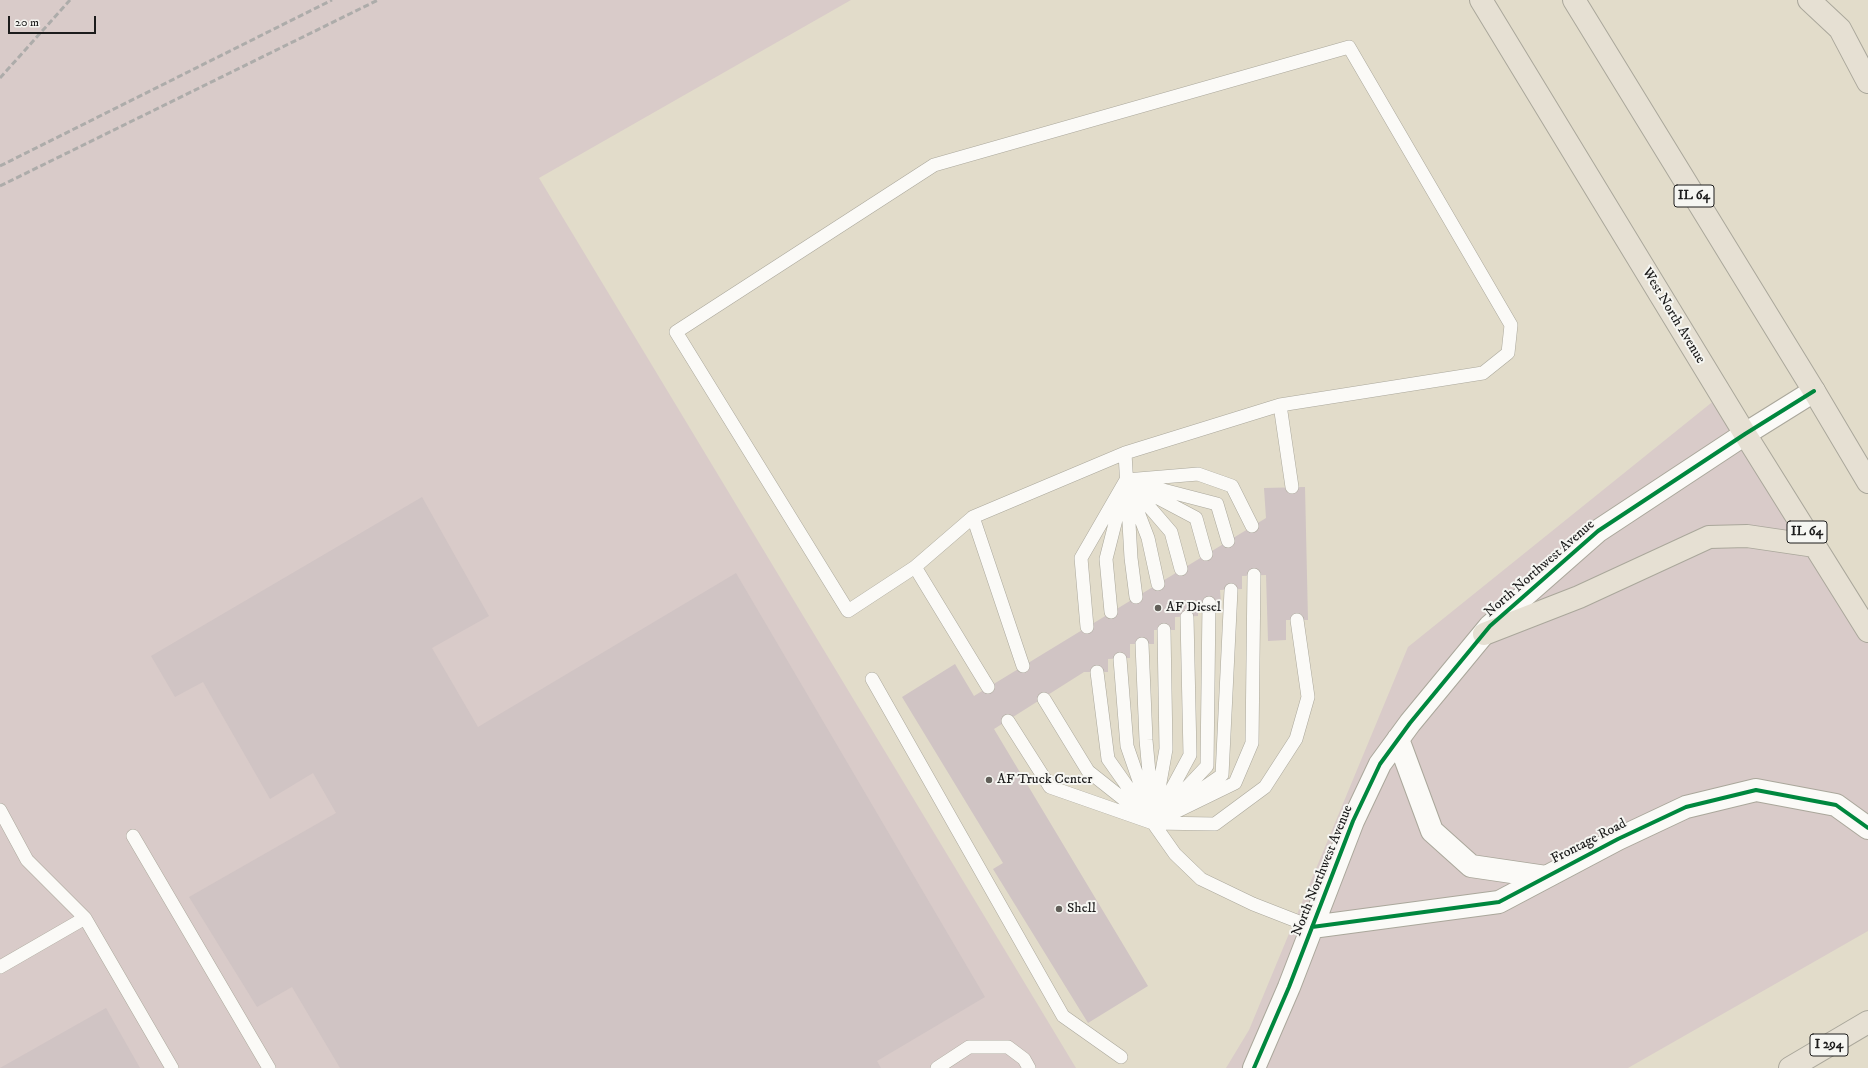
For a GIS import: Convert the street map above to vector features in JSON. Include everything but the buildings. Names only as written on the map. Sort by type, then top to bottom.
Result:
[{"type":"main road","name":"West North Avenue","points":[[1481,0],[1745,434],[1868,631]]},
{"type":"main road","name":"IL 64","points":[[1574,0],[1814,391],[1868,482]]},
{"type":"main road","points":[[1809,0],[1840,29],[1868,82]]},
{"type":"main road","points":[[1484,634],[1579,597],[1709,538],[1747,536],[1815,546]]},
{"type":"main road","name":"I 294","points":[[1790,1068],[1868,1022]]},
{"type":"street","name":"North Northwest Avenue","points":[[1254,1068],[1265,1045],[1353,821],[1380,764],[1398,739],[1490,626],[1598,531],[1745,434],[1814,391]]},
{"type":"street","points":[[1398,739],[1432,831],[1471,866],[1546,877]]},
{"type":"street","name":"Frontage Road","points":[[1312,927],[1499,902],[1618,839],[1686,807],[1756,790],[1836,805],[1868,828]]},
{"type":"lane","points":[[1349,47],[1511,325],[1508,353],[1483,372],[1280,405],[1125,454],[973,517],[915,567],[848,611],[676,332],[934,166],[1349,47]]},
{"type":"lane","points":[[1280,405],[1292,487]]},
{"type":"lane","points":[[1125,454],[1130,558],[1136,597]]},
{"type":"lane","points":[[1126,480],[1198,474],[1232,486],[1252,526]]},
{"type":"lane","points":[[1126,480],[1217,504],[1228,541]]},
{"type":"lane","points":[[1126,480],[1196,518],[1206,554]]},
{"type":"lane","points":[[1126,480],[1171,532],[1181,569]]},
{"type":"lane","points":[[1126,480],[1148,538],[1158,584]]},
{"type":"lane","points":[[1111,612],[1106,559],[1126,480]]},
{"type":"lane","points":[[1087,627],[1080,558],[1126,480]]},
{"type":"lane","points":[[973,517],[1023,666]]},
{"type":"lane","points":[[915,567],[988,687]]},
{"type":"lane","points":[[1153,823],[1235,783],[1241,770],[1252,743],[1254,576]]},
{"type":"lane","points":[[1153,823],[1222,775],[1231,590]]},
{"type":"lane","points":[[1153,823],[1207,766],[1209,603]]},
{"type":"lane","points":[[1153,823],[1190,755],[1187,617]]},
{"type":"lane","points":[[1008,721],[1050,787],[1153,823],[1215,824],[1265,787],[1296,739],[1308,697],[1297,620]]},
{"type":"lane","points":[[1153,823],[1166,749],[1164,630]]},
{"type":"lane","points":[[1142,644],[1146,740],[1153,823]]},
{"type":"lane","points":[[1120,659],[1127,746],[1153,823]]},
{"type":"lane","points":[[1096,672],[1108,759],[1175,854],[1201,879],[1253,904],[1312,927]]},
{"type":"lane","points":[[872,679],[1063,1016],[1121,1056]]},
{"type":"lane","points":[[1044,699],[1088,771],[1153,823]]},
{"type":"lane","points":[[0,810],[27,860],[85,918],[172,1068]]},
{"type":"lane","points":[[133,836],[269,1068]]},
{"type":"lane","points":[[0,967],[85,918]]},
{"type":"lane","points":[[937,1068],[969,1047],[1008,1047],[1024,1059],[1029,1068]]},
{"type":"shaded area","points":[[0,0],[851,0],[539,178],[1076,1068],[0,1068]]},
{"type":"shaded area","points":[[1721,395],[1868,631],[1868,931],[1628,1068],[1226,1068],[1249,1030],[1408,647]]},
{"type":"railway","points":[[0,78],[70,0]]},
{"type":"railway","points":[[0,166],[332,0]]},
{"type":"railway","points":[[0,186],[378,0]]},
{"type":"cycle path","points":[[1254,1068],[1289,987],[1353,821],[1380,764],[1410,723],[1490,626],[1598,531],[1745,434],[1814,391]]},
{"type":"cycle path","points":[[1312,927],[1499,902],[1618,839],[1686,807],[1756,790],[1836,805],[1868,828]]},
{"type":"place","name":"AF Diesel","points":[[1158,608]]},
{"type":"place","name":"AF Truck Center","points":[[989,780]]},
{"type":"place","name":"Shell","points":[[1059,909]]}]
